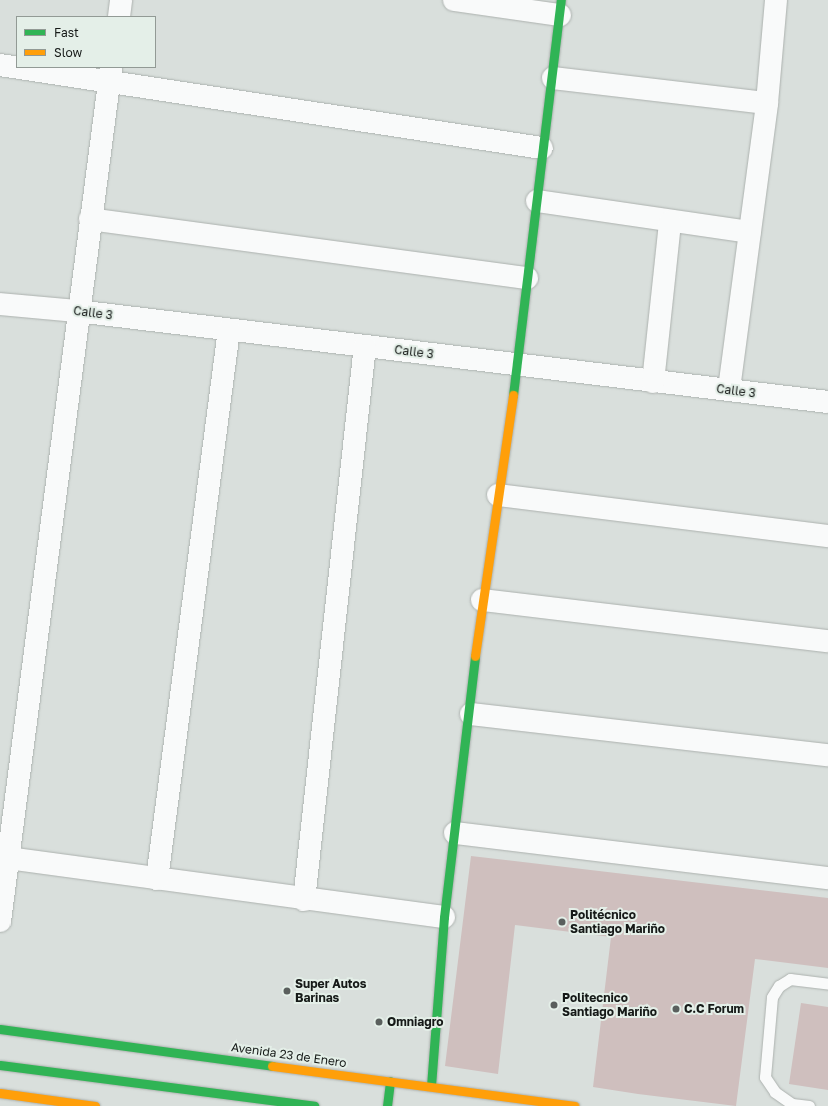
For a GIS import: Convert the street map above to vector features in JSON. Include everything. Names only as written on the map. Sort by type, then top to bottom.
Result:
[{"type":"street","points":[[119,16],[121,0]]},
{"type":"street","points":[[431,1086],[444,917],[471,714],[482,600],[517,365],[542,148],[553,78],[560,8],[454,0]]},
{"type":"street","points":[[729,390],[766,103],[776,0]]},
{"type":"street","points":[[0,65],[16,66]]},
{"type":"street","points":[[33,68],[110,75],[542,148]]},
{"type":"street","points":[[0,922],[4,858],[110,75]]},
{"type":"street","points":[[553,78],[766,103]]},
{"type":"street","points":[[537,201],[670,222],[750,232]]},
{"type":"street","points":[[90,220],[527,278]]},
{"type":"street","points":[[652,382],[670,222]]},
{"type":"street","name":"Calle 3","points":[[0,304],[78,311],[652,382],[828,402]]},
{"type":"street","points":[[157,879],[230,330]]},
{"type":"street","points":[[304,900],[364,346]]},
{"type":"street","points":[[498,495],[828,536]]},
{"type":"street","points":[[482,600],[828,641]]},
{"type":"street","points":[[471,714],[828,755]]},
{"type":"street","points":[[455,833],[828,878]]},
{"type":"street","points":[[4,858],[304,900],[444,917]]},
{"type":"street","name":"Avenida 23 de Enero","points":[[0,1029],[431,1086],[530,1103],[574,1106]]},
{"type":"street","points":[[12,1066],[16,1032]]},
{"type":"street","points":[[0,1065],[314,1106]]},
{"type":"street","points":[[387,1106],[390,1081]]},
{"type":"street","points":[[0,1093],[95,1106]]},
{"type":"lane","points":[[809,1106],[792,1104],[775,1092],[765,1077],[772,997],[779,986],[790,979],[828,984]]},
{"type":"building","name":"C.C Forum","points":[[471,856],[828,898],[828,968],[755,959],[736,1106],[638,1094],[593,1087],[611,937],[515,925],[498,1074],[445,1066]]},
{"type":"building","points":[[801,1003],[828,1007],[828,1090],[789,1084]]},
{"type":"traffic: fast","points":[[513,395],[561,0]]},
{"type":"traffic: fast","points":[[431,1086],[444,917],[475,656]]},
{"type":"traffic: fast","points":[[0,1029],[272,1066]]},
{"type":"traffic: fast","points":[[0,1065],[314,1106]]},
{"type":"traffic: fast","points":[[387,1106],[390,1081]]},
{"type":"traffic: slow","points":[[475,656],[513,395]]},
{"type":"traffic: slow","points":[[272,1066],[574,1106]]},
{"type":"traffic: slow","points":[[0,1093],[95,1106]]},
{"type":"place","name":"Politécnico Santiago Mariño","points":[[562,922]]},
{"type":"place","name":"Super Autos Barinas","points":[[287,991]]},
{"type":"place","name":"Politecnico Santiago Mariño","points":[[554,1005]]},
{"type":"place","name":"C.C Forum","points":[[676,1009]]},
{"type":"place","name":"Omniagro","points":[[379,1022]]}]
